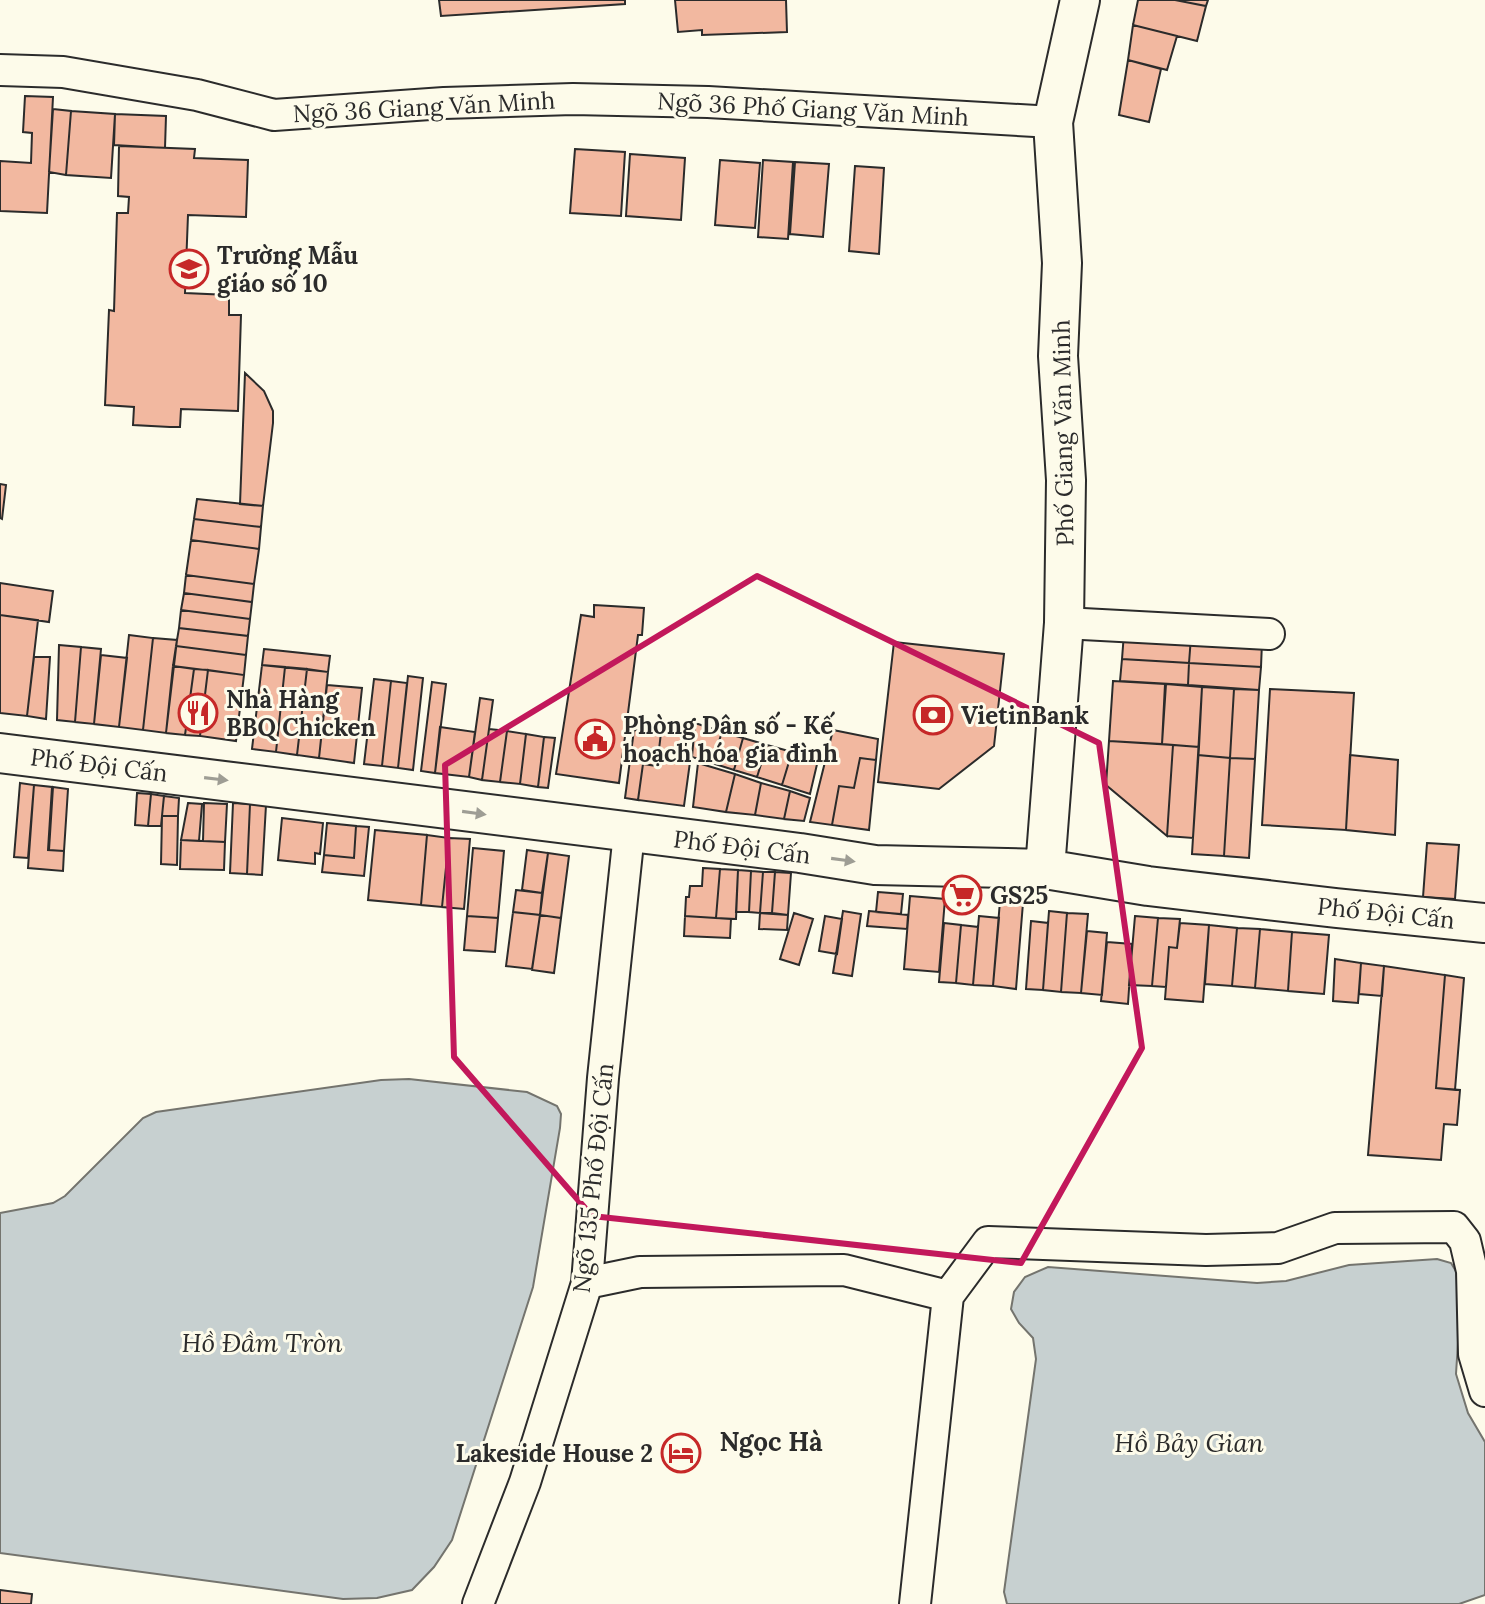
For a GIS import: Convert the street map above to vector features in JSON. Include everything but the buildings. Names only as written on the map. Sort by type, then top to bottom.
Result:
[{"type":"street","name":"Phố Giang Văn Minh","points":[[1045,869],[1064,623],[1066,480],[1058,356],[1062,263],[1053,122],[1080,0]]},
{"type":"street","name":"Ngõ 36 Giang Văn Minh","points":[[0,70],[63,72],[197,95],[274,115],[444,103],[573,99]]},
{"type":"street","name":"Ngõ 36 Phố Giang Văn Minh","points":[[573,99],[708,102],[1053,122]]},
{"type":"street","points":[[1064,623],[1269,634]]},
{"type":"street","name":"Phố Đội Cấn","points":[[0,753],[875,865],[1045,869],[1148,886],[1485,923]]},
{"type":"street","name":"Ngõ 135 Phố Đội Cấn","points":[[478,1604],[525,1482],[587,1283],[603,1078],[629,833]]},
{"type":"street","points":[[915,1604],[948,1296],[988,1242],[1221,1250],[1278,1248],[1335,1228],[1454,1227],[1465,1241],[1472,1271],[1474,1354],[1485,1391]]},
{"type":"street","points":[[587,1283],[640,1272],[844,1270],[948,1296]]},
{"type":"highlighted area","points":[[757,576],[1099,743],[1142,1048],[1021,1263],[592,1216],[454,1057],[445,765]]},
{"type":"water","name":"Hồ Đầm Tròn","points":[[409,1079],[527,1092],[557,1106],[561,1114],[533,1287],[452,1540],[434,1567],[412,1590],[377,1598],[343,1599],[0,1553],[0,1213],[53,1203],[65,1196],[143,1118],[156,1112],[381,1080]]},
{"type":"water","name":"Hồ Bảy Gian","points":[[1437,1259],[1451,1263],[1462,1281],[1456,1374],[1468,1413],[1485,1442],[1485,1595],[1459,1604],[1007,1604],[1004,1592],[1036,1359],[1033,1338],[1011,1309],[1014,1292],[1025,1277],[1048,1267],[1257,1283],[1286,1281],[1349,1265]]},
{"type":"place","name":"Trường Mẫu giáo số 10","points":[[189,269]]},
{"type":"place","name":"Nhà Hàng BBQ Chicken","points":[[198,713]]},
{"type":"place","name":"VietinBank","points":[[933,715]]},
{"type":"place","name":"Phòng Dân số - Kế hoạch hóa gia đình","points":[[595,739]]},
{"type":"place","name":"GS25","points":[[962,895]]},
{"type":"place","name":"Lakeside House 2","points":[[681,1453]]},
{"type":"district","name":"Ngọc Hà","points":[[771,1441]]}]
